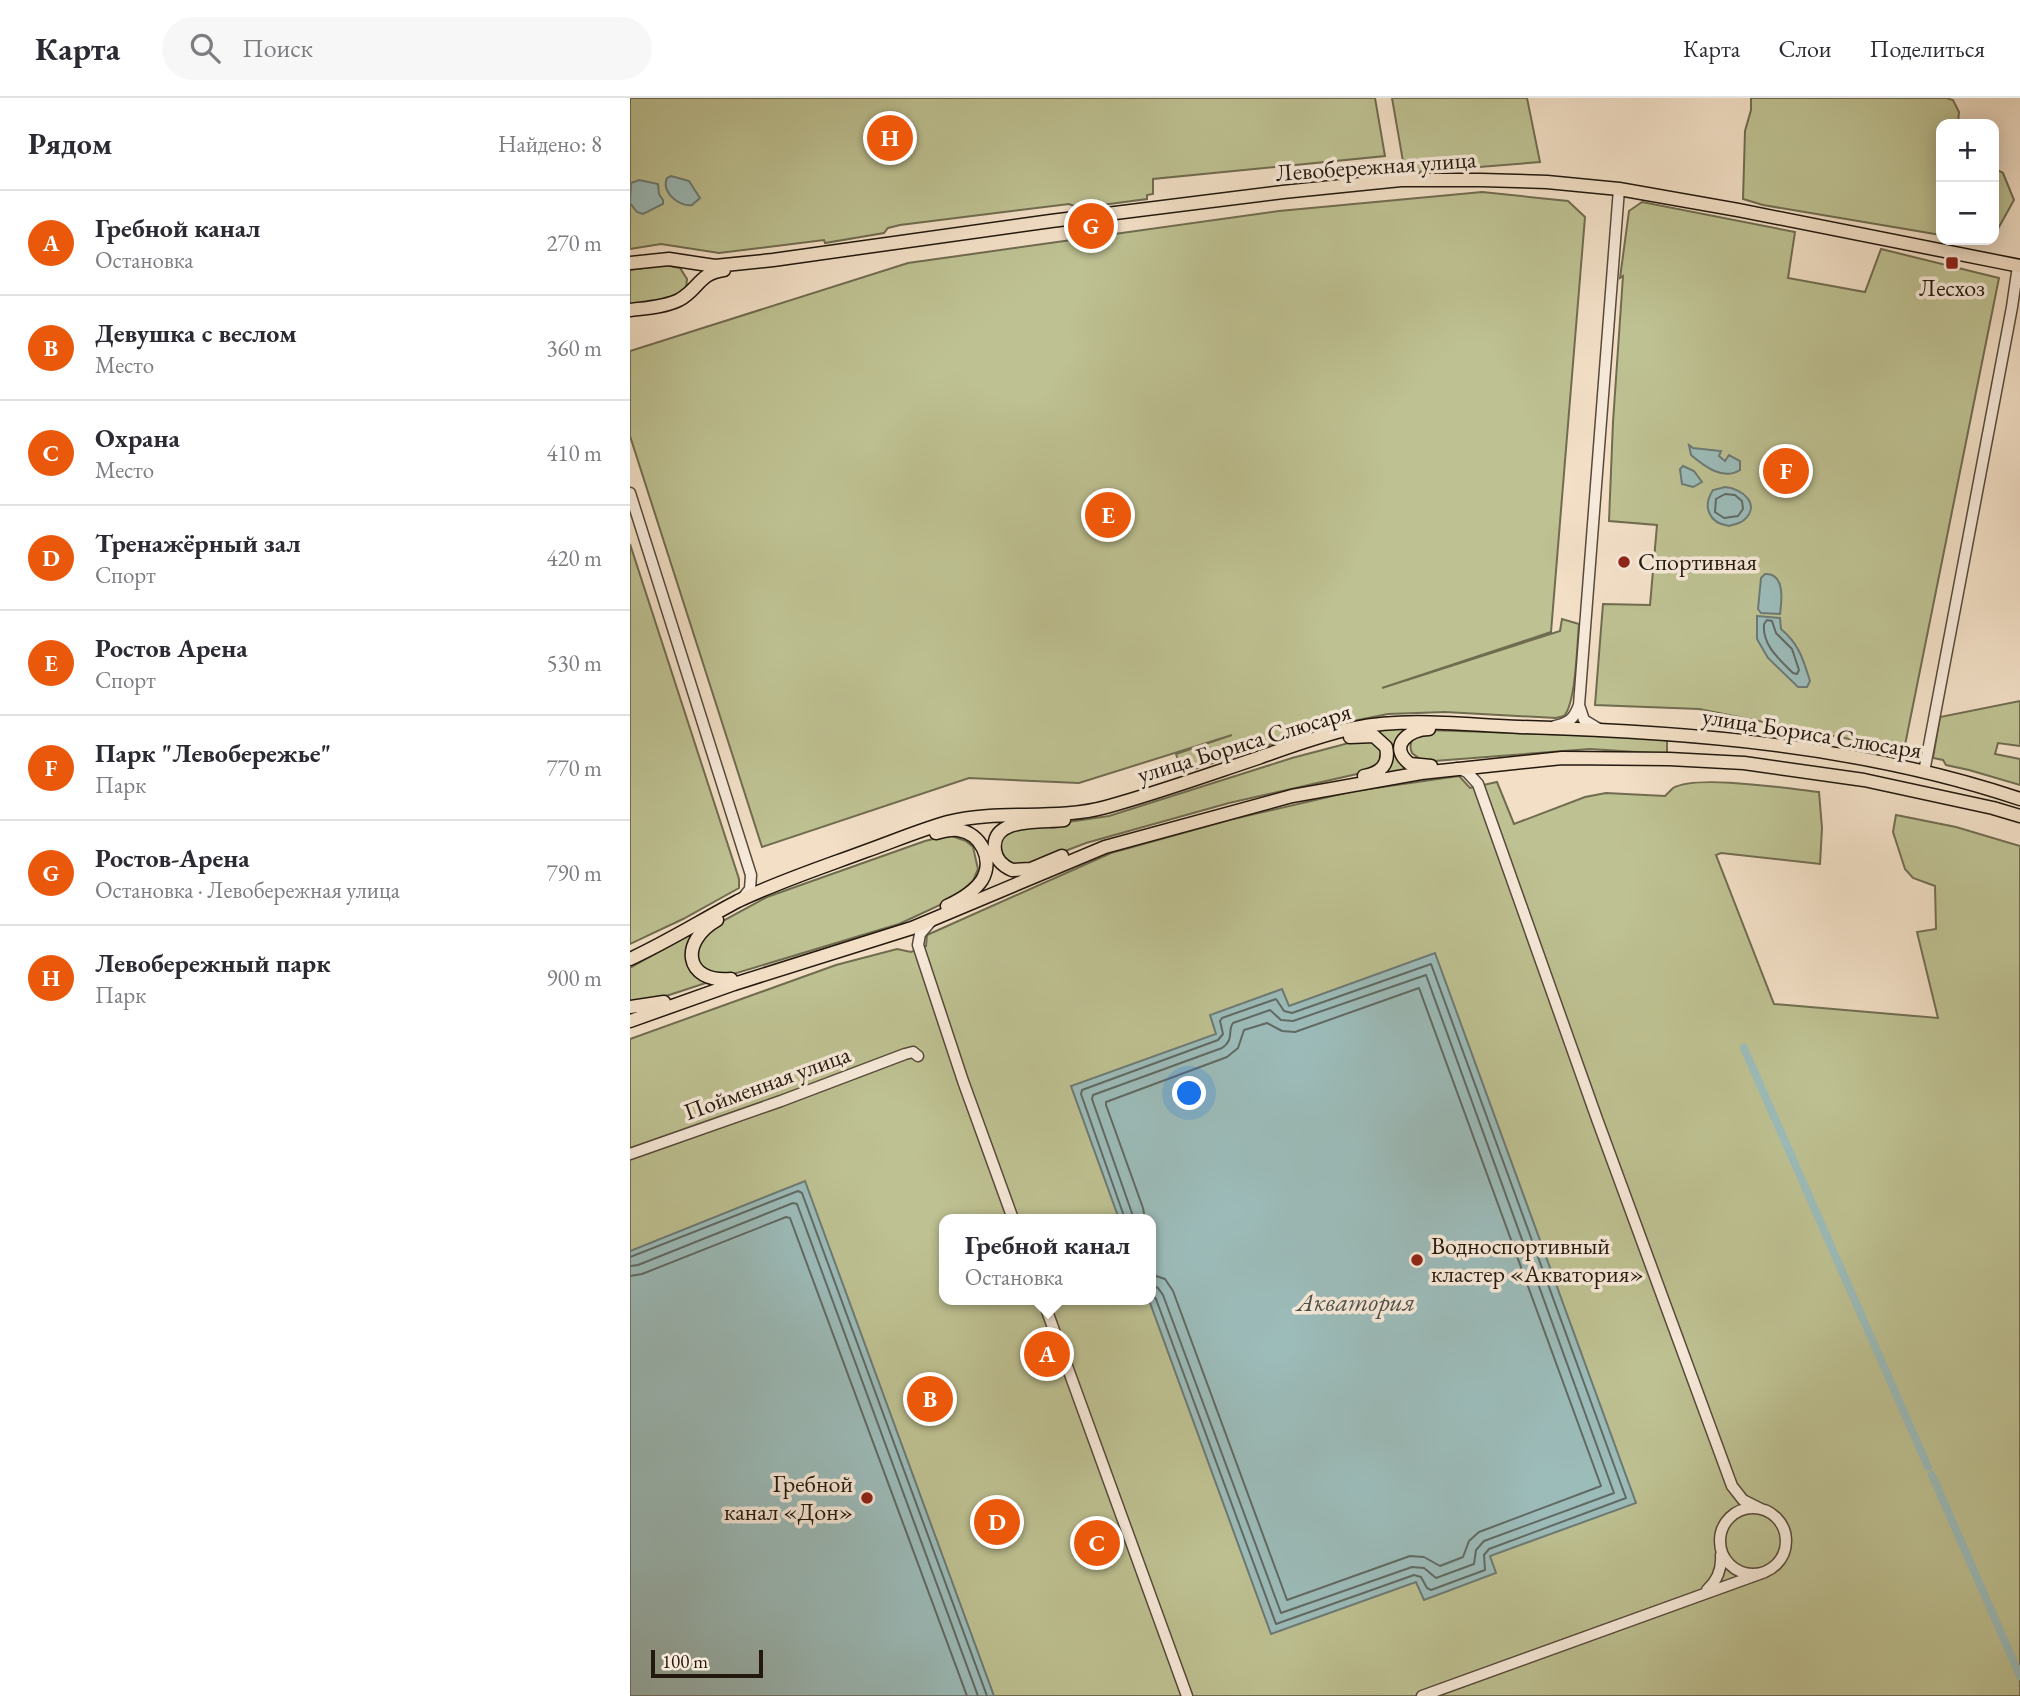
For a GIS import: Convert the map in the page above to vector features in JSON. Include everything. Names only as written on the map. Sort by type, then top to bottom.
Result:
[{"type":"main road","name":"Левобережная улица","points":[[630,263],[653,259],[715,266],[1283,192],[1401,180],[1514,180],[1619,189],[1751,212],[2019,266]]},
{"type":"main road","name":"Левобережная улица","points":[[630,310],[676,301],[706,274],[714,271],[773,260]]},
{"type":"main road","points":[[678,261],[687,267],[691,277],[688,293]]},
{"type":"main road","name":"улица Бориса Слюсаря","points":[[630,960],[744,899],[798,875],[929,828],[970,818],[1101,809],[1298,744],[1354,728],[1380,724],[1420,722],[1599,729],[1737,739],[1924,772],[2020,799]]},
{"type":"main road","points":[[1462,768],[1458,763],[1417,766],[1405,760],[1401,747],[1405,736],[1417,729],[1462,729],[1470,725]]},
{"type":"main road","points":[[1298,744],[1308,748],[1366,735],[1374,736],[1384,743],[1387,754],[1382,768],[1369,775],[1331,783],[1325,789]]},
{"type":"main road","name":"улица Бориса Слюсаря","points":[[630,1021],[912,928],[1105,846],[1325,789],[1462,768],[1562,758],[1669,759],[1744,764],[1864,779],[2020,816]]},
{"type":"main road","points":[[1101,809],[1065,820],[1006,826],[1000,831],[994,845],[998,860],[1007,868],[1020,871],[1070,852],[1105,846]]},
{"type":"main road","points":[[876,848],[884,850],[948,830],[970,834],[983,847],[987,866],[980,883],[960,900],[913,922],[912,928]]},
{"type":"main road","points":[[730,979],[711,979],[699,971],[694,965],[692,949],[698,935],[706,926],[748,904],[744,899]]},
{"type":"main road","points":[[630,1007],[649,1006],[675,999],[767,967],[778,970]]},
{"type":"street","points":[[1545,728],[1573,719],[1579,705],[1619,189]]},
{"type":"street","points":[[1924,772],[2016,308],[2019,266]]},
{"type":"street","points":[[630,493],[751,874],[750,890],[744,899]]},
{"type":"street","points":[[1579,705],[1584,720],[1599,729]]},
{"type":"street","points":[[1478,784],[1494,764]]},
{"type":"street","points":[[1422,1696],[1765,1572],[1775,1566],[1786,1545],[1780,1522],[1772,1514],[1743,1500],[1732,1486],[1478,784],[1462,768]]},
{"type":"street","points":[[932,920],[920,934],[918,946],[1011,1214]]},
{"type":"street","points":[[893,934],[905,937],[918,946]]},
{"type":"street","name":"Пойменная улица","points":[[630,1154],[905,1054],[913,1052],[918,1056]]},
{"type":"street","points":[[1045,1305],[1187,1696]]},
{"type":"street","points":[[1702,1594],[1713,1585],[1720,1570],[1720,1536],[1732,1508],[1732,1486]]},
{"type":"street","points":[[1725,1523],[1741,1510],[1761,1509]]},
{"type":"street","points":[[1721,1550],[1727,1562],[1738,1571],[1751,1574],[1765,1572]]},
{"type":"green space","points":[[630,98],[1375,98],[1385,156],[1153,179],[1153,194],[1147,195],[1147,199],[1079,208],[1069,204],[900,225],[888,228],[884,233],[825,243],[824,240],[719,253],[661,244],[630,249]]},
{"type":"green space","points":[[1392,98],[1527,98],[1540,162],[1405,173]]},
{"type":"green space","points":[[1751,98],[1953,100],[1959,112],[1958,119],[1936,119],[1936,234],[1763,205],[1743,199],[1745,131],[1751,110]]},
{"type":"green space","points":[[1999,171],[2003,173],[2014,200],[1999,227]]},
{"type":"green space","points":[[1482,192],[1568,201],[1585,217],[1551,632],[1382,688],[1560,631],[1562,619],[1579,624],[1571,699],[1564,716],[1556,718],[1445,712],[1388,714],[1328,726],[1182,773],[1176,754],[1232,735],[1079,783],[969,778],[762,847],[630,436],[630,351],[908,263],[1279,211]]},
{"type":"green space","points":[[1642,202],[1795,232],[1788,278],[1865,292],[1881,249],[1999,278],[1904,750],[1699,709],[1595,705],[1603,604],[1650,605],[1657,525],[1609,521],[1623,276],[1620,278],[1629,211]]},
{"type":"green space","points":[[665,265],[680,268],[687,279],[686,289],[679,298],[630,305],[630,270]]},
{"type":"green space","points":[[630,544],[739,879],[739,888],[630,944]]},
{"type":"green space","points":[[2020,701],[2020,746],[1998,743],[1995,754],[2020,759],[2020,785],[1946,765],[1943,760],[1933,758],[1940,717]]},
{"type":"green space","points":[[1404,728],[1400,737],[1411,769],[1386,775],[1389,747],[1376,730]]},
{"type":"green space","points":[[1428,730],[1667,738],[1667,754],[1590,749],[1434,761],[1420,759],[1412,753],[1411,748],[1412,741]]},
{"type":"green space","points":[[1364,739],[1378,743],[1384,759],[1370,771],[1229,803],[1086,843],[1026,866],[1014,867],[999,855],[1000,838],[1005,831],[1109,816],[1292,758]]},
{"type":"green space","points":[[1459,776],[1470,788],[1497,782],[1514,824],[1585,797],[1606,793],[1665,796],[1673,788],[1702,782],[1819,792],[1822,828],[1820,864],[1721,853],[1716,855],[1774,1004],[1938,1018],[1917,932],[1936,929],[1935,886],[1913,878],[1905,869],[1893,832],[1896,815],[1956,827],[2020,846],[2020,1696],[630,1696],[630,1039],[836,965],[897,949],[911,952],[926,946],[927,935],[1111,853],[1233,819],[1354,791]]},
{"type":"green space","points":[[949,835],[966,841],[973,847],[978,869],[973,881],[953,899],[899,924],[730,975],[710,975],[697,963],[696,945],[708,929],[767,897]]},
{"type":"green space","points":[[688,935],[691,938],[687,952],[709,982],[663,997],[630,1002],[630,968]]},
{"type":"water","points":[[671,176],[689,181],[700,198],[692,205],[687,205],[672,198],[666,183]]},
{"type":"water","points":[[639,180],[658,184],[663,200],[663,204],[643,214],[637,212],[630,203],[631,183]]},
{"type":"water","points":[[1689,445],[1693,448],[1721,451],[1719,456],[1725,461],[1729,455],[1740,461],[1740,470],[1727,474],[1714,471],[1691,455]]},
{"type":"water","points":[[1683,466],[1694,471],[1702,482],[1693,487],[1682,484],[1680,469]]},
{"type":"water","points":[[1725,487],[1743,494],[1751,508],[1742,521],[1729,526],[1712,518],[1708,508],[1713,490]]},
{"type":"water","points":[[1765,574],[1776,578],[1781,588],[1780,614],[1761,613],[1758,609],[1761,578]]},
{"type":"water","points":[[1757,616],[1780,618],[1781,629],[1792,640],[1802,659],[1810,681],[1807,687],[1798,687],[1768,658],[1757,639]]},
{"type":"water","name":"Акватория","points":[[1435,953],[1636,1503],[1490,1556],[1496,1573],[1424,1600],[1416,1582],[1271,1634],[1151,1305],[1156,1305],[1156,1214],[1117,1214],[1071,1086],[1216,1034],[1210,1015],[1282,989],[1289,1006]]},
{"type":"water","name":"Гребной канал «Дон»","points":[[805,1181],[994,1696],[630,1696],[630,1251]]},
{"type":"waterway","points":[[1744,1048],[1928,1467]]},
{"type":"waterway","points":[[1932,1475],[2020,1676]]},
{"type":"place","name":"Левобережный парк","points":[[890,138]]},
{"type":"place","name":"Ростов-Арена","points":[[1091,226]]},
{"type":"place","name":"Лесхоз","points":[[1952,263]]},
{"type":"place","name":"Парк \"Левобережье\"","points":[[1786,471]]},
{"type":"place","name":"Ростов Арена","points":[[1108,515]]},
{"type":"place","name":"Спортивная","points":[[1624,562]]},
{"type":"place","name":"Водноспортивный кластер «Акватория»","points":[[1417,1260]]},
{"type":"place","name":"Гребной канал","points":[[1047,1354]]},
{"type":"place","name":"Девушка с веслом","points":[[930,1399]]},
{"type":"place","name":"Гребной канал «Дон»","points":[[867,1498]]},
{"type":"place","name":"Тренажёрный зал","points":[[997,1522]]},
{"type":"place","name":"Охрана","points":[[1097,1543]]}]
